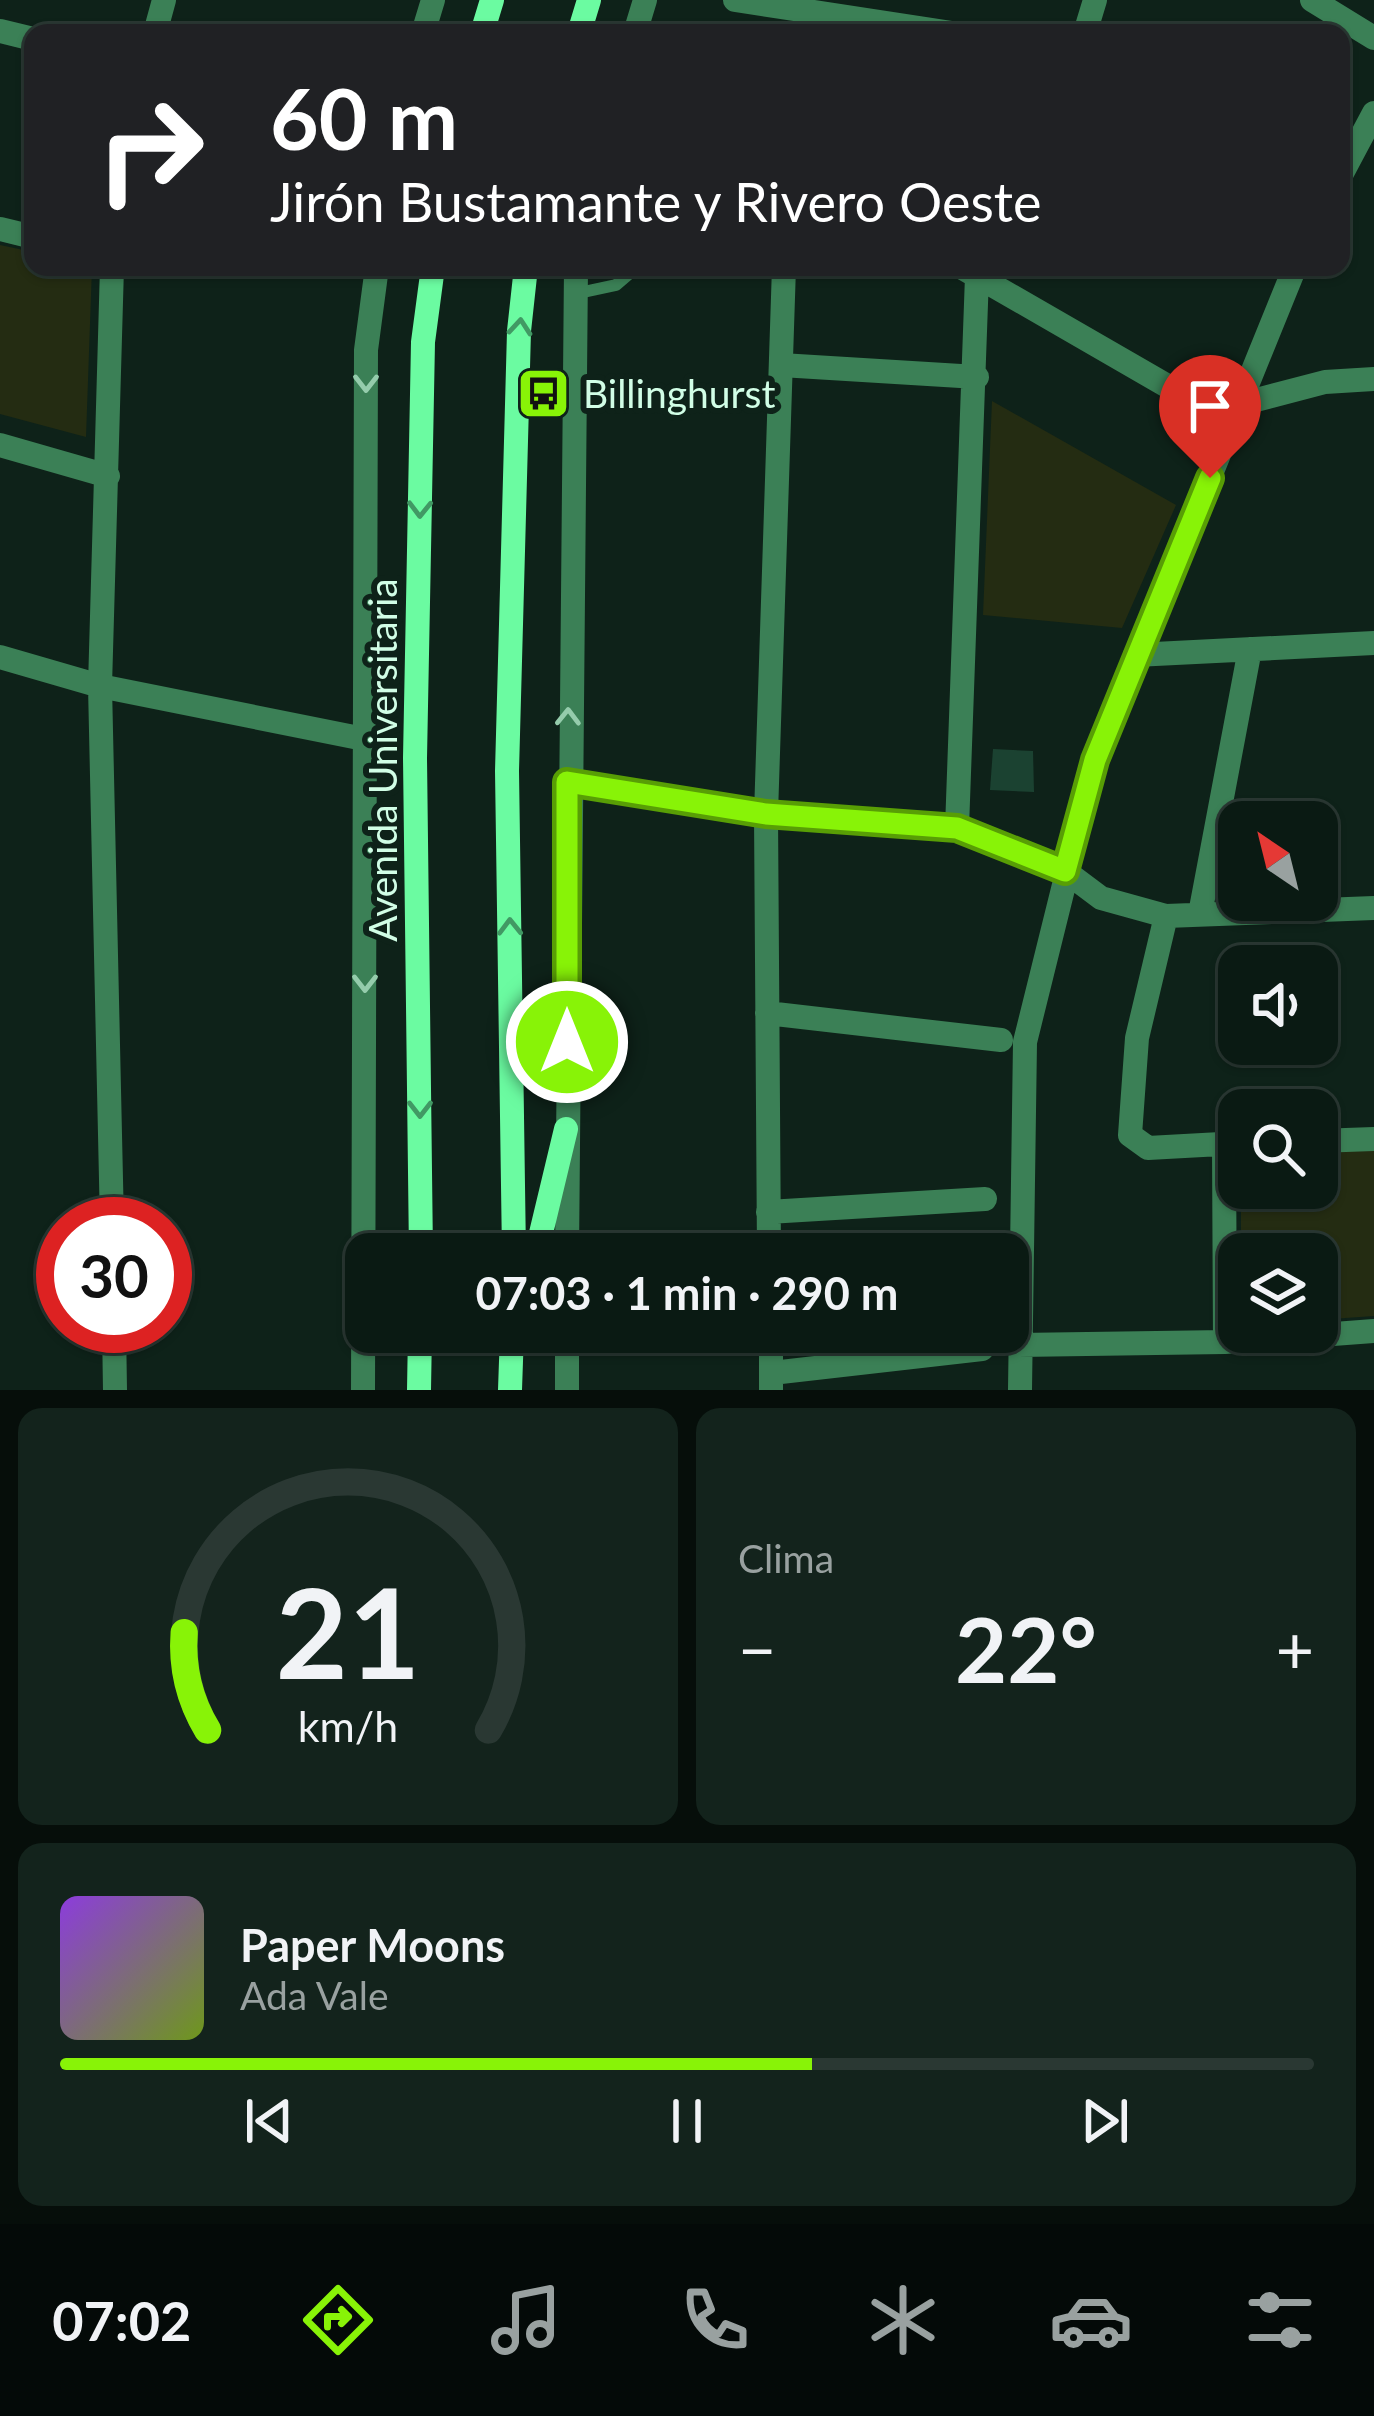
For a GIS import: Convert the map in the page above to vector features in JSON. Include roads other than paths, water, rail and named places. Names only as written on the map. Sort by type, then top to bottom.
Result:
[{"type":"street","points":[[735,0],[873,11],[920,24]]},
{"type":"street","points":[[1312,0],[1374,38]]},
{"type":"street","points":[[1350,159],[1372,120]]},
{"type":"street","points":[[111,1197],[100,686],[112,276]]},
{"type":"street","points":[[363,1390],[366,350],[376,276]]},
{"type":"street","name":"Avenida Universitaria","points":[[421,1233],[415,758],[423,342],[432,276]]},
{"type":"street","points":[[514,1233],[507,771],[519,331],[525,276]]},
{"type":"street","points":[[567,1233],[574,276]]},
{"type":"street","points":[[768,1233],[766,814],[784,276]]},
{"type":"street","points":[[957,828],[977,377],[969,276]]},
{"type":"street","points":[[978,276],[1184,394],[1240,404],[1324,382],[1374,379]]},
{"type":"street","points":[[1021,1233],[1025,1042],[1095,760],[1291,276]]},
{"type":"street","points":[[781,365],[977,377]]},
{"type":"street","points":[[0,445],[107,476]]},
{"type":"street","points":[[1135,656],[1374,643]]},
{"type":"street","points":[[1200,914],[1250,649]]},
{"type":"street","points":[[0,657],[100,686],[364,739]]},
{"type":"street","points":[[567,782],[766,814],[957,828],[1065,871],[1101,898],[1166,916],[1374,908]]},
{"type":"street","points":[[1166,916],[1137,1038],[1130,1135],[1148,1148],[1218,1144]]},
{"type":"street","points":[[766,1013],[1001,1040]]},
{"type":"street","points":[[541,1233],[566,1129]]},
{"type":"street","points":[[1338,1140],[1374,1139]]},
{"type":"street","points":[[768,1212],[986,1199]]},
{"type":"street","points":[[1338,1334],[1374,1331]]},
{"type":"street","points":[[1029,1345],[1218,1342]]},
{"type":"street","points":[[115,1353],[116,1390]]},
{"type":"street","points":[[418,1390],[419,1353]]},
{"type":"street","points":[[510,1390],[512,1353]]},
{"type":"street","points":[[567,1353],[567,1390]]},
{"type":"street","points":[[771,1382],[956,1353]]},
{"type":"street","points":[[1018,1353],[1020,1390]]},
{"type":"lane","points":[[573,294],[616,285],[626,276]]},
{"type":"place","name":"Billinghurst","points":[[544,394]]}]
